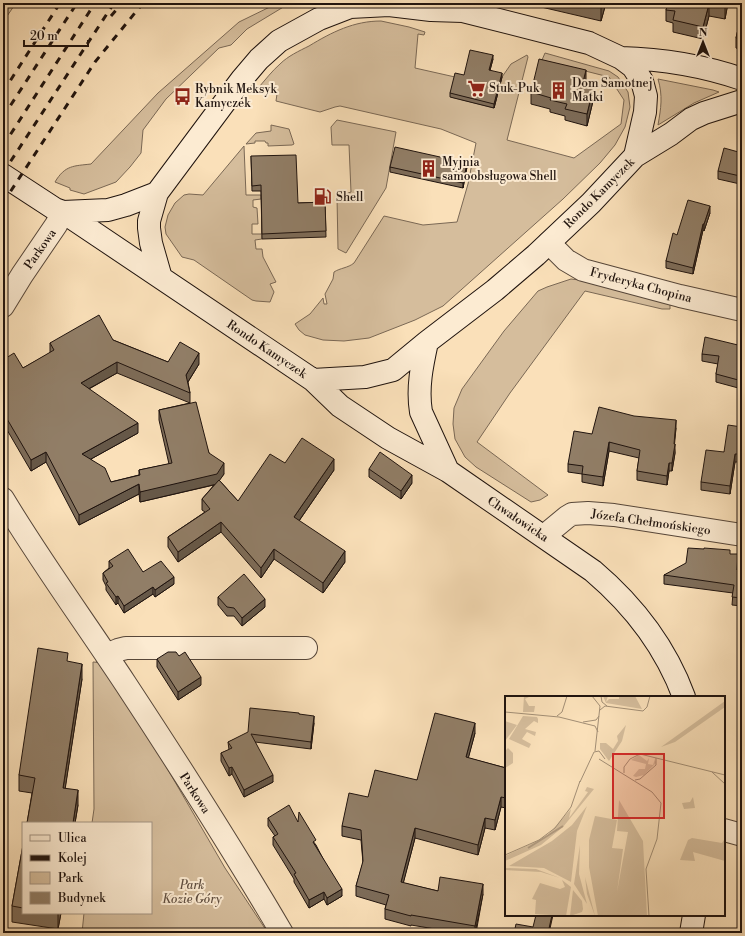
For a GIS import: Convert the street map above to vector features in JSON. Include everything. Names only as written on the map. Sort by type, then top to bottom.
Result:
[{"type":"main road","name":"Rondo Kamyczek","points":[[389,5],[432,7],[463,12],[589,43],[622,58],[633,67],[645,88],[646,112],[635,156],[549,243],[495,290],[393,370],[365,377],[314,380],[161,278],[151,243],[149,228],[149,221],[157,193],[250,68],[279,41],[319,19],[350,7],[389,5]]},
{"type":"main road","points":[[622,58],[640,58],[686,65],[722,72],[742,79]]},
{"type":"main road","points":[[635,156],[671,134],[691,119],[721,107],[742,101]]},
{"type":"main road","points":[[3,175],[55,209],[63,212],[161,278]]},
{"type":"main road","points":[[63,212],[108,210],[157,193]]},
{"type":"main road","name":"Parkowa","points":[[3,306],[63,212]]},
{"type":"main road","name":"Fryderyka Chopina","points":[[549,243],[566,260],[583,270],[672,294],[742,310]]},
{"type":"main road","points":[[427,342],[420,379],[421,412],[448,471]]},
{"type":"main road","name":"Chwałowicka","points":[[314,380],[340,406],[388,438],[448,471],[544,536],[606,582],[629,606],[658,644],[673,671],[684,696]]},
{"type":"main road","name":"Parkowa","points":[[3,499],[241,864],[283,933]]},
{"type":"main road","name":"Józefa Chełmońskiego","points":[[544,536],[572,514],[588,513],[614,515],[742,535]]},
{"type":"main road","points":[[106,655],[126,648],[306,648]]},
{"type":"main road","points":[[725,830],[742,835]]},
{"type":"main road","points":[[691,933],[694,916]]},
{"type":"green space","points":[[3,3],[16,3],[3,22]]},
{"type":"green space","points":[[278,3],[290,3],[247,29],[231,45],[219,48],[166,99],[143,130],[141,153],[116,182],[84,194],[70,190],[70,188],[55,182],[62,172],[70,167],[91,164],[158,93],[239,22]]},
{"type":"green space","points":[[381,21],[425,32],[424,35],[418,34],[415,68],[455,77],[451,97],[494,108],[502,77],[511,64],[527,55],[528,57],[507,140],[574,158],[621,124],[624,100],[609,77],[542,60],[545,53],[609,71],[618,77],[628,92],[630,107],[625,127],[615,145],[600,163],[563,199],[443,306],[415,320],[369,338],[344,341],[323,340],[305,335],[295,324],[310,314],[323,298],[324,304],[327,304],[325,294],[333,279],[334,272],[354,263],[384,216],[423,225],[457,222],[468,184],[476,143],[441,129],[340,106],[320,112],[276,101],[277,94],[260,91],[259,87],[272,72],[283,61],[294,54],[326,36],[344,28],[362,23]]},
{"type":"green space","points":[[658,79],[719,92],[694,103],[658,125],[661,91]]},
{"type":"green space","points":[[337,120],[396,132],[386,188],[346,253],[338,249],[337,197],[351,192],[349,145],[332,145],[331,127]]},
{"type":"green space","points":[[271,125],[289,129],[294,144],[268,146],[268,143],[265,141],[255,141],[255,143],[246,144],[256,133],[271,131]]},
{"type":"green space","points":[[244,146],[246,195],[261,195],[261,199],[253,200],[253,207],[257,208],[258,224],[252,224],[252,234],[262,234],[262,239],[255,240],[256,249],[262,249],[263,257],[276,282],[270,284],[274,292],[270,302],[252,300],[194,260],[182,257],[166,234],[165,227],[168,215],[175,203],[184,195],[203,195]]},
{"type":"green space","points":[[571,279],[588,281],[670,301],[670,309],[662,309],[585,291],[510,393],[477,442],[548,495],[540,500],[531,502],[476,467],[465,457],[455,439],[453,424],[454,408],[462,389],[504,331],[538,291]]},
{"type":"green space","name":"Park Kozie Góry","points":[[93,662],[106,663],[225,868],[268,933],[82,933],[84,914],[152,914],[152,822],[92,822],[94,809]]},
{"type":"building","points":[[588,3],[602,3],[601,6]]},
{"type":"building","points":[[668,3],[726,3],[725,7],[709,4],[703,27],[673,20],[675,11],[666,10]]},
{"type":"building","points":[[742,12],[742,39],[736,38]]},
{"type":"building","name":"Stuk-Puk","points":[[470,50],[493,55],[489,70],[502,73],[494,104],[450,93],[455,73],[464,75]]},
{"type":"building","name":"Dom Samotnej Matki","points":[[539,59],[586,70],[582,86],[593,89],[587,114],[565,109],[567,104],[550,100],[551,98],[531,92]]},
{"type":"building","name":"Myjnia samoobsługowa Shell","points":[[395,147],[467,163],[463,183],[390,167]]},
{"type":"building","points":[[724,148],[742,153],[742,168],[740,176],[718,171]]},
{"type":"building","points":[[296,155],[298,203],[325,202],[326,231],[262,234],[261,185],[252,186],[251,156]]},
{"type":"building","points":[[688,200],[710,206],[703,224],[693,268],[666,261],[673,233],[677,235]]},
{"type":"building","points":[[742,264],[742,277],[739,277]]},
{"type":"building","points":[[99,315],[113,340],[168,362],[180,342],[199,353],[186,375],[190,393],[117,362],[81,383],[138,423],[82,454],[105,468],[111,482],[140,475],[139,470],[172,463],[159,410],[196,402],[209,453],[224,463],[217,474],[140,492],[139,484],[79,515],[46,452],[31,460],[3,412],[3,360],[14,353],[23,368],[54,350],[50,343]]},
{"type":"building","points":[[705,337],[742,346],[742,381],[716,374],[719,356],[702,354]]},
{"type":"building","points":[[599,407],[634,416],[676,420],[675,444],[672,463],[669,463],[667,476],[637,471],[640,450],[609,442],[603,477],[582,474],[583,466],[568,464],[574,431],[592,434]]},
{"type":"building","points":[[728,425],[742,427],[741,454],[735,454],[730,486],[701,482],[706,450],[724,452]]},
{"type":"building","points":[[302,438],[334,459],[294,517],[345,551],[323,583],[274,549],[261,568],[221,522],[178,552],[168,537],[210,509],[202,499],[219,480],[238,501],[270,454],[285,463]]},
{"type":"building","points":[[380,452],[412,475],[401,491],[369,469]]},
{"type":"building","points":[[688,548],[730,550],[730,554],[738,554],[737,570],[742,570],[742,598],[732,597],[734,585],[664,575],[686,563]]},
{"type":"building","points":[[128,549],[143,572],[161,561],[174,577],[155,590],[153,587],[124,606],[118,596],[116,597],[106,583],[108,582],[103,573],[113,566],[109,561]]},
{"type":"building","points":[[244,574],[265,599],[242,618],[234,608],[227,607],[218,597]]},
{"type":"building","points":[[38,648],[68,653],[67,661],[82,664],[63,788],[78,790],[73,822],[27,822],[35,778],[19,775]]},
{"type":"building","points":[[168,652],[176,652],[179,656],[185,652],[201,677],[178,692],[157,659]]},
{"type":"building","points":[[250,708],[314,716],[311,742],[251,734],[273,775],[244,790],[232,767],[229,768],[221,753],[232,748],[228,742],[248,732]]},
{"type":"building","points":[[435,713],[475,723],[466,757],[505,768],[505,798],[501,797],[495,820],[485,818],[478,845],[415,828],[401,882],[438,891],[440,877],[483,884],[475,926],[411,916],[385,909],[389,895],[356,886],[363,861],[361,830],[342,826],[349,793],[368,797],[375,770],[417,780]]},
{"type":"building","points":[[289,805],[298,822],[299,812],[316,840],[313,842],[342,889],[327,898],[324,892],[309,900],[294,874],[296,873],[273,837],[278,834],[268,818]]},
{"type":"building","points":[[22,851],[22,908],[12,906]]},
{"type":"building","points":[[536,916],[552,916],[548,933],[514,933],[516,924],[533,927]]},
{"type":"railway","points":[[3,92],[60,3]]},
{"type":"railway","points":[[3,117],[77,3]]},
{"type":"railway","points":[[3,146],[95,3]]},
{"type":"railway","points":[[3,173],[114,3]]},
{"type":"railway","points":[[111,16],[122,3]]},
{"type":"railway","points":[[3,203],[95,62],[143,3]]},
{"type":"place","name":"Stuk-Puk","points":[[476,88]]},
{"type":"place","name":"Dom Samotnej Matki","points":[[559,90]]},
{"type":"place","name":"Rybnik Meksyk Kamyczek","points":[[182,96]]},
{"type":"place","name":"Myjnia samoobsługowa Shell","points":[[429,169]]},
{"type":"place","name":"Shell","points":[[323,197]]}]
